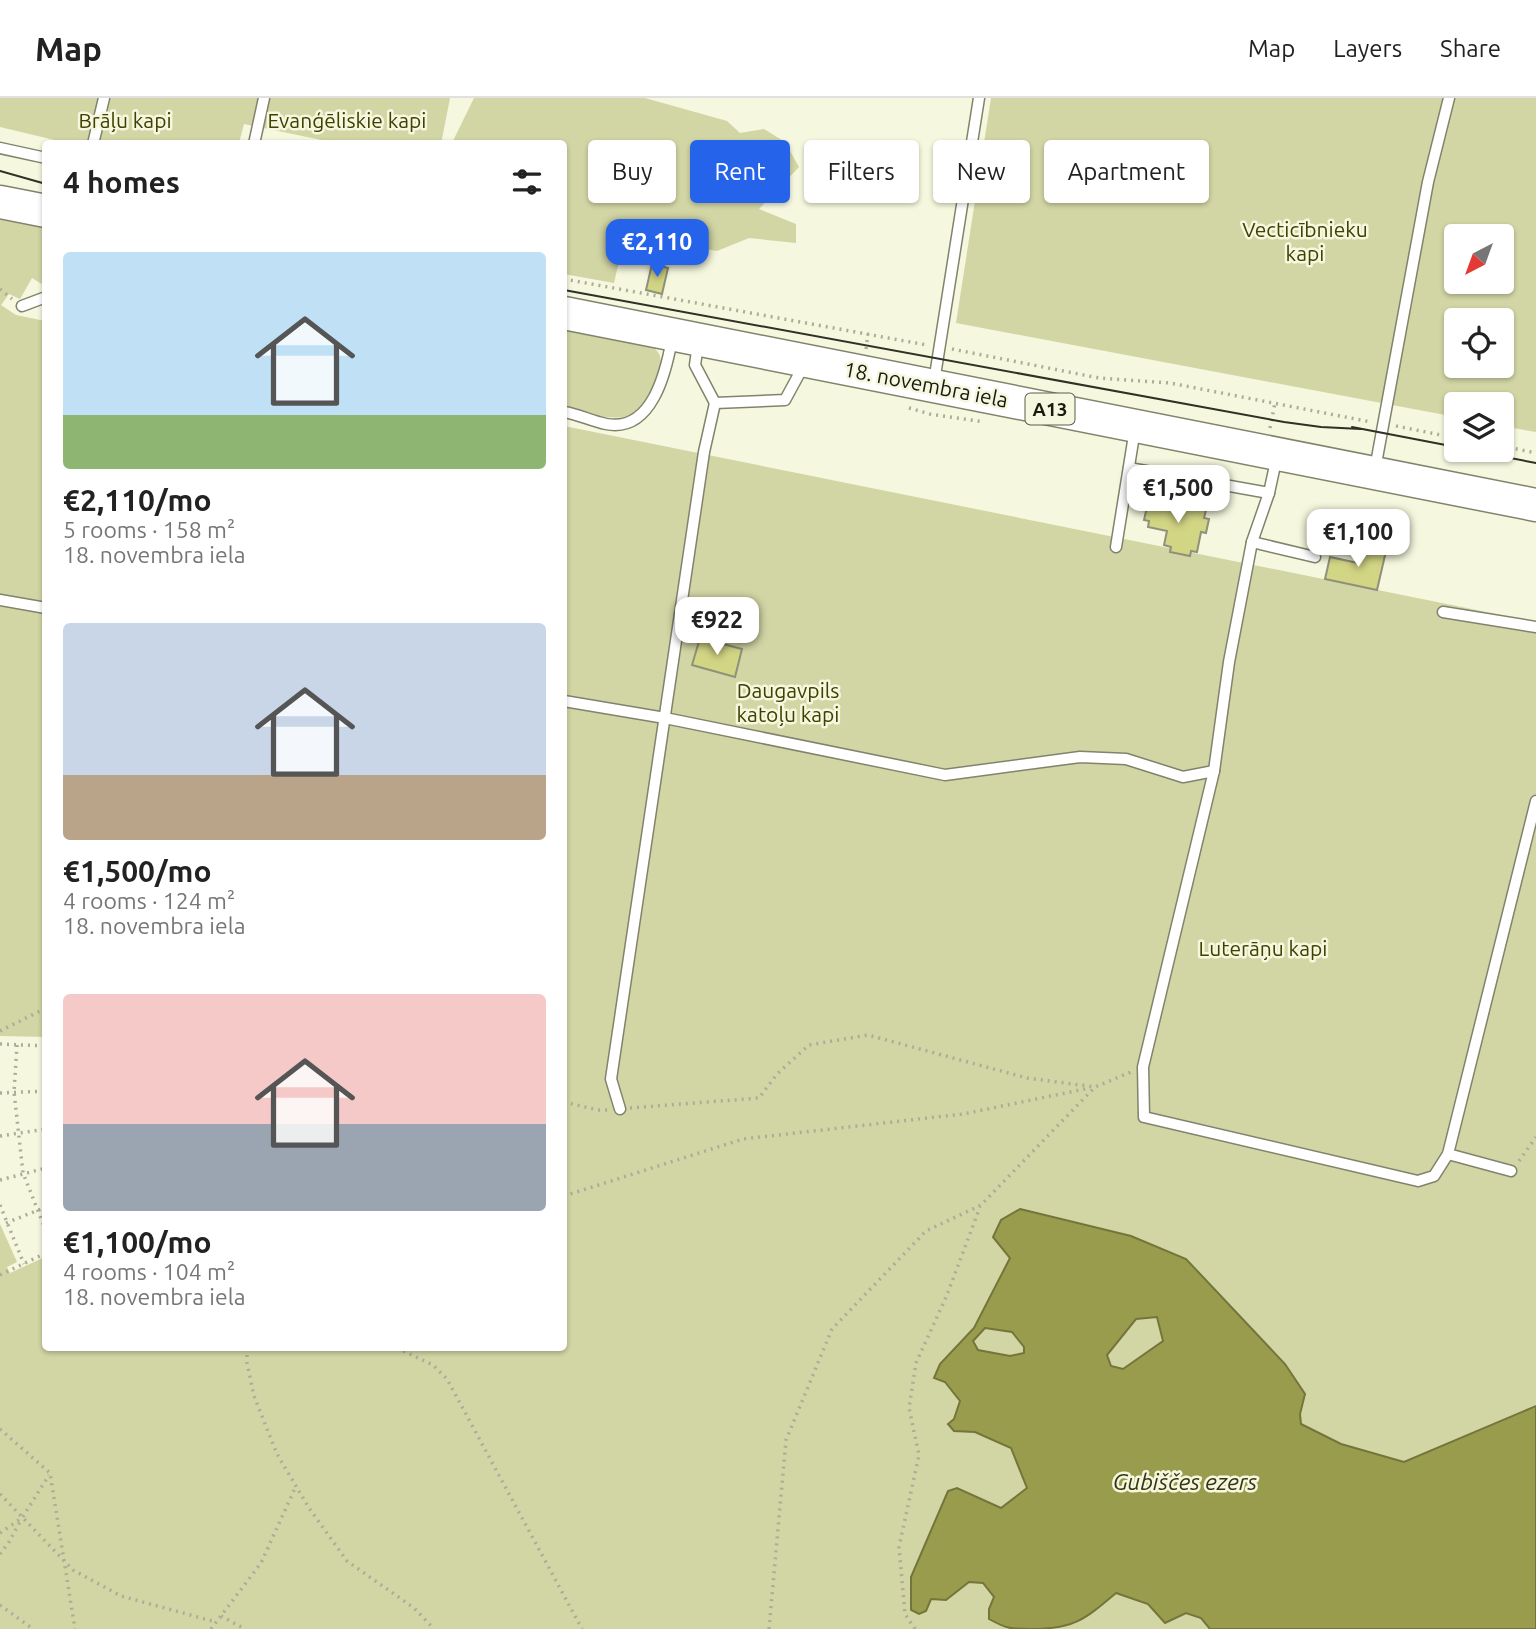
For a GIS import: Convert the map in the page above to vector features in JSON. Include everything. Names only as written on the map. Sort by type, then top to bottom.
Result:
[{"type":"main road","points":[[0,202],[42,210]]},
{"type":"main road","name":"18. novembra iela","points":[[567,314],[1136,425],[1274,441],[1374,473],[1536,505]]},
{"type":"lane","points":[[94,140],[104,98]]},
{"type":"lane","points":[[255,140],[264,98]]},
{"type":"lane","points":[[933,386],[979,98]]},
{"type":"lane","points":[[1374,473],[1428,182],[1449,98]]},
{"type":"lane","points":[[0,148],[42,157]]},
{"type":"lane","points":[[22,306],[42,298]]},
{"type":"lane","points":[[620,1109],[611,1079],[704,452],[715,402],[695,365],[686,337]]},
{"type":"lane","points":[[567,413],[608,425],[631,423],[649,406],[686,337]]},
{"type":"lane","points":[[715,402],[785,400],[807,362]]},
{"type":"lane","points":[[1116,547],[1136,425]]},
{"type":"lane","points":[[1274,441],[1269,493],[1252,542],[1229,662],[1214,771],[1191,876],[1143,1067],[1144,1117],[1418,1181],[1434,1176],[1448,1154],[1536,800]]},
{"type":"lane","points":[[1129,468],[1269,493]]},
{"type":"lane","points":[[1252,542],[1315,557]]},
{"type":"lane","points":[[0,600],[42,607]]},
{"type":"lane","points":[[1443,612],[1536,627]]},
{"type":"lane","points":[[567,702],[664,718],[945,775],[1080,757],[1126,759],[1183,777],[1214,771]]},
{"type":"lane","points":[[1448,1154],[1511,1171]]},
{"type":"path","points":[[567,280],[940,347],[1098,379],[1170,383],[1444,436]]},
{"type":"path","points":[[1274,441],[1275,403]]},
{"type":"path","points":[[1514,448],[1536,453]]},
{"type":"path","points":[[0,1031],[42,1010]]},
{"type":"path","points":[[567,1103],[598,1111],[759,1098],[777,1074],[809,1045],[868,1035],[1027,1078],[1095,1087]]},
{"type":"path","points":[[0,1044],[42,1046]]},
{"type":"path","points":[[17,1045],[14,1093],[23,1173],[42,1223]]},
{"type":"path","points":[[567,1195],[743,1139],[963,1114],[1095,1087],[1143,1067]]},
{"type":"path","points":[[769,1629],[786,1440],[832,1329],[926,1231],[981,1205],[1095,1087]]},
{"type":"path","points":[[0,1093],[42,1091]]},
{"type":"path","points":[[0,1136],[42,1130]]},
{"type":"path","points":[[1511,1171],[1536,1137]]},
{"type":"path","points":[[0,1180],[42,1169]]},
{"type":"path","points":[[0,1205],[24,1264]]},
{"type":"path","points":[[915,1629],[905,1614],[899,1546],[919,1455],[909,1408],[916,1363],[947,1295],[981,1205]]},
{"type":"path","points":[[6,1223],[42,1209]]},
{"type":"path","points":[[0,1275],[42,1255]]},
{"type":"path","points":[[247,1351],[254,1396],[276,1454],[296,1486],[347,1561],[414,1608],[434,1629]]},
{"type":"path","points":[[403,1351],[433,1365],[447,1379],[582,1629]]},
{"type":"path","points":[[0,1429],[50,1473],[75,1629]]},
{"type":"path","points":[[0,1554],[50,1473]]},
{"type":"path","points":[[211,1629],[261,1563],[296,1486]]},
{"type":"path","points":[[0,1494],[73,1570],[121,1596],[216,1622]]},
{"type":"path","points":[[0,1533],[22,1518]]},
{"type":"path","points":[[0,1605],[33,1629]]},
{"type":"path","points":[[221,1616],[245,1629]]},
{"type":"green space","points":[[0,98],[450,98],[442,140],[321,140],[244,124],[240,140],[54,140],[0,127]]},
{"type":"green space","points":[[474,98],[645,98],[727,121],[740,133],[764,129],[782,140],[690,140],[690,203],[765,203],[759,209],[796,224],[796,243],[749,238],[717,251],[625,235],[614,283],[567,275],[567,140],[453,140]]},
{"type":"green space","name":"Vecticībnieku kapi","points":[[991,98],[1536,98],[1536,432],[1514,428],[1514,392],[1444,392],[1444,415],[956,323],[975,203],[1030,203],[1030,140],[984,140]]},
{"type":"green space","points":[[790,151],[799,167],[790,176]]},
{"type":"green space","points":[[0,216],[42,225],[42,284],[32,278],[20,299],[9,294],[1,305],[16,315],[42,320],[42,1037],[0,1036]]},
{"type":"green space","points":[[567,329],[654,347],[660,356],[661,364],[656,383],[638,409],[623,417],[600,416],[567,408]]},
{"type":"green space","points":[[567,427],[1536,622],[1536,1629],[0,1629],[0,1224],[17,1262],[7,1267],[10,1273],[42,1258],[42,1351],[567,1351]],"holes":[[[1201,1294],[1222,1298],[1285,1364]],[[954,1419],[1011,1448],[975,1432],[954,1431],[948,1424]]]},
{"type":"water","name":"Gubiščes ezers","points":[[1020,1209],[1131,1236],[1186,1259],[1285,1364],[1305,1394],[1300,1414],[1301,1424],[1341,1444],[1404,1462],[1536,1406],[1536,1629],[1210,1629],[1201,1618],[1186,1613],[1165,1623],[1148,1604],[1116,1593],[1086,1616],[1068,1625],[1046,1629],[1014,1628],[1005,1627],[989,1619],[989,1609],[994,1597],[983,1583],[969,1582],[946,1600],[931,1599],[926,1611],[919,1614],[911,1610],[911,1577],[948,1491],[957,1488],[1001,1508],[1027,1488],[1011,1448],[975,1432],[954,1431],[948,1424],[954,1419],[960,1401],[945,1382],[934,1378],[940,1364],[974,1328],[1010,1258],[993,1237],[1001,1220]],"holes":[[[1157,1317],[1163,1341],[1123,1369],[1111,1366],[1107,1355],[1136,1319]],[[985,1328],[1012,1332],[1024,1347],[1024,1353],[1010,1356],[978,1350],[973,1341]]]},
{"type":"building","points":[[652,264],[668,268],[662,294],[646,290]]},
{"type":"building","points":[[1149,498],[1206,510],[1204,518],[1209,519],[1206,533],[1201,532],[1197,552],[1191,551],[1190,556],[1170,552],[1171,547],[1164,545],[1167,531],[1148,527],[1149,521],[1144,520]]},
{"type":"building","points":[[1362,546],[1386,551],[1377,590],[1325,579],[1330,557],[1358,563]]},
{"type":"building","points":[[700,638],[742,649],[735,677],[692,665]]},
{"type":"tram line","points":[[0,171],[42,183]]},
{"type":"tram line","points":[[567,291],[1284,422],[1361,429]]},
{"type":"tram line","points":[[1352,427],[1444,445]]},
{"type":"tram line","points":[[1514,459],[1536,463]]},
{"type":"park label","name":"Brāļu kapi","points":[[125,121]]},
{"type":"park label","name":"Evanģēliskie kapi","points":[[347,121]]},
{"type":"park label","name":"Daugavpils katoļu kapi","points":[[788,703]]},
{"type":"park label","name":"Luterāņu kapi","points":[[1263,949]]}]
